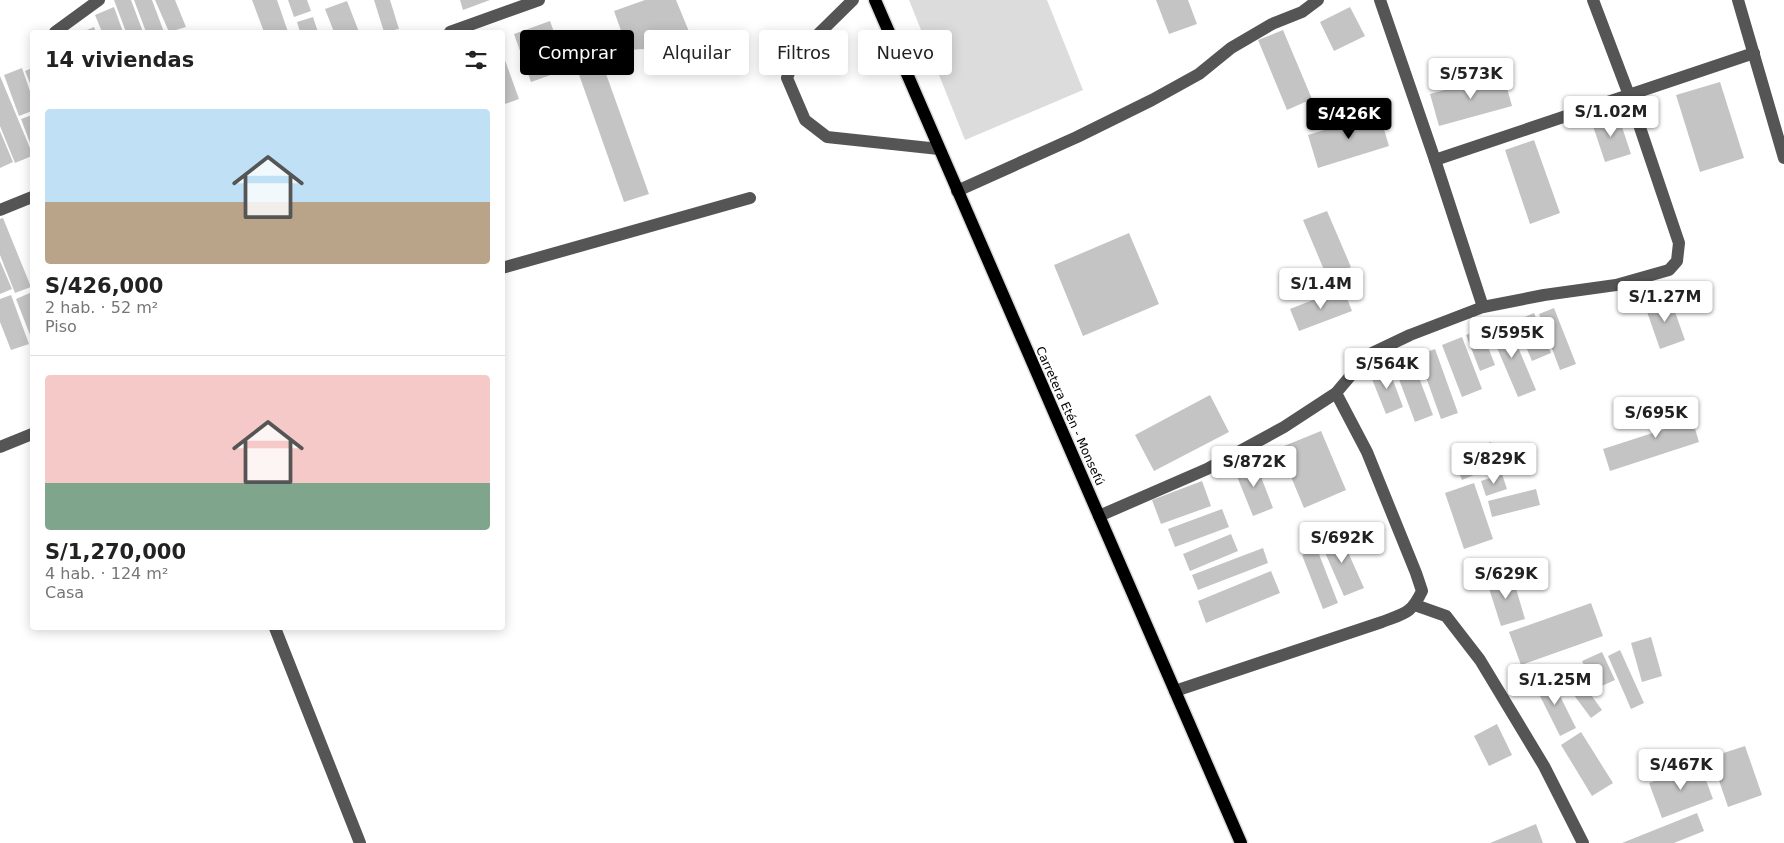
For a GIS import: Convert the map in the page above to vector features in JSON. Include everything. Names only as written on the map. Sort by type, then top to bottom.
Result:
[{"type":"main road","name":"Carretera Etén - Monsefú","points":[[875,0],[1241,843]]},
{"type":"street","points":[[58,30],[99,0]]},
{"type":"street","points":[[456,30],[539,0]]},
{"type":"street","points":[[853,0],[796,57],[787,78],[805,120],[828,137],[939,149]]},
{"type":"street","points":[[957,191],[1152,100],[1199,74],[1231,48],[1272,24],[1302,12],[1318,0]]},
{"type":"street","points":[[1380,0],[1435,160],[1482,307]]},
{"type":"street","points":[[1099,516],[1207,469],[1284,427],[1336,393],[1368,355],[1410,335],[1482,307],[1544,295],[1616,285],[1650,277],[1669,270],[1677,261],[1679,243],[1594,0]]},
{"type":"street","points":[[1738,0],[1784,158]]},
{"type":"street","points":[[1435,160],[1754,53]]},
{"type":"street","points":[[0,210],[30,198]]},
{"type":"street","points":[[505,267],[750,198]]},
{"type":"street","points":[[1176,691],[1382,622],[1404,614],[1416,605],[1422,590],[1416,573],[1367,452],[1336,393]]},
{"type":"street","points":[[0,447],[30,435]]},
{"type":"street","points":[[1416,605],[1446,616],[1480,660],[1544,766],[1583,843]]},
{"type":"street","points":[[276,630],[360,843]]},
{"type":"shaded area","points":[[909,0],[1047,0],[1083,90],[965,140],[939,75],[952,75],[952,30],[921,30]]},
{"type":"building","points":[[114,0],[131,0],[142,30],[125,30]]},
{"type":"building","points":[[134,0],[152,0],[163,30],[145,30]]},
{"type":"building","points":[[155,0],[175,0],[186,27],[168,30]]},
{"type":"building","points":[[252,0],[277,0],[287,30],[263,30]]},
{"type":"building","points":[[288,0],[307,0],[311,11],[294,17]]},
{"type":"building","points":[[374,0],[390,0],[399,29],[383,30]]},
{"type":"building","points":[[460,0],[490,0],[463,10]]},
{"type":"building","points":[[645,0],[676,0],[688,30],[644,30],[644,49],[634,50],[634,30],[621,30],[614,11]]},
{"type":"building","points":[[1156,0],[1188,0],[1197,24],[1169,34]]},
{"type":"building","points":[[347,1],[358,30],[333,30],[325,9]]},
{"type":"building","points":[[114,7],[122,30],[101,30],[95,15]]},
{"type":"building","points":[[1350,7],[1365,36],[1334,51],[1320,22]]},
{"type":"building","points":[[313,17],[317,30],[299,30],[297,22]]},
{"type":"building","points":[[550,21],[553,30],[525,30]]},
{"type":"building","points":[[1283,30],[1312,99],[1287,110],[1258,40]]},
{"type":"building","points":[[520,32],[520,51],[514,34]]},
{"type":"building","points":[[505,60],[519,99],[505,104]]},
{"type":"building","points":[[22,68],[30,91],[30,112],[19,116],[4,75]]},
{"type":"building","points":[[30,69],[30,83],[25,71]]},
{"type":"building","points":[[1503,74],[1512,106],[1439,126],[1430,94]]},
{"type":"building","points":[[529,75],[550,75],[531,82]]},
{"type":"building","points":[[579,75],[606,75],[649,194],[624,202]]},
{"type":"building","points":[[0,76],[30,148],[30,157],[15,163],[0,126]]},
{"type":"building","points":[[1720,82],[1744,158],[1700,172],[1676,95]]},
{"type":"building","points":[[1379,113],[1389,146],[1318,168],[1308,135]]},
{"type":"building","points":[[1618,115],[1631,154],[1605,162],[1592,123]]},
{"type":"building","points":[[30,116],[30,143],[21,119]]},
{"type":"building","points":[[0,131],[13,162],[0,168]]},
{"type":"building","points":[[1534,140],[1560,213],[1530,224],[1505,150]]},
{"type":"building","points":[[1327,211],[1351,267],[1327,277],[1303,220]]},
{"type":"building","points":[[3,218],[30,285],[30,287],[15,293],[0,255],[0,219]]},
{"type":"building","points":[[1129,233],[1159,304],[1083,336],[1054,265]]},
{"type":"building","points":[[0,261],[12,289],[0,294]]},
{"type":"building","points":[[1343,288],[1352,311],[1299,331],[1290,309]]},
{"type":"building","points":[[30,293],[30,335],[16,299]]},
{"type":"building","points":[[11,295],[29,344],[11,350],[0,322],[0,299]]},
{"type":"building","points":[[1670,298],[1685,340],[1660,349],[1645,306]]},
{"type":"building","points":[[1554,308],[1576,364],[1560,370],[1539,314]]},
{"type":"building","points":[[1534,313],[1551,353],[1532,361],[1515,321]]},
{"type":"building","points":[[1507,321],[1536,390],[1518,397],[1489,329]]},
{"type":"building","points":[[1481,329],[1495,365],[1480,371],[1466,335]]},
{"type":"building","points":[[1462,337],[1482,389],[1462,397],[1442,345]]},
{"type":"building","points":[[1435,349],[1458,413],[1441,419],[1418,355]]},
{"type":"building","points":[[1412,359],[1433,415],[1415,422],[1394,366]]},
{"type":"building","points":[[1388,367],[1403,407],[1386,414],[1370,374]]},
{"type":"building","points":[[1210,395],[1229,432],[1154,471],[1135,435]]},
{"type":"building","points":[[1687,402],[1699,442],[1610,471],[1603,449],[1665,429],[1659,411]]},
{"type":"building","points":[[1321,431],[1346,490],[1304,508],[1279,448]]},
{"type":"building","points":[[1491,442],[1500,464],[1462,480],[1453,457]]},
{"type":"building","points":[[1255,461],[1273,508],[1253,516],[1234,469]]},
{"type":"building","points":[[1502,474],[1507,489],[1486,496],[1481,481]]},
{"type":"building","points":[[1202,481],[1211,506],[1161,524],[1152,500]]},
{"type":"building","points":[[1474,483],[1493,539],[1464,549],[1445,493]]},
{"type":"building","points":[[1536,489],[1540,505],[1492,517],[1488,501]]},
{"type":"building","points":[[1222,509],[1229,527],[1175,547],[1168,529]]},
{"type":"building","points":[[1339,532],[1364,588],[1344,596],[1320,541]]},
{"type":"building","points":[[1231,534],[1238,551],[1190,571],[1183,554]]},
{"type":"building","points":[[1263,548],[1268,563],[1198,590],[1192,575]]},
{"type":"building","points":[[1317,549],[1338,603],[1323,609],[1302,555]]},
{"type":"building","points":[[1271,571],[1280,593],[1206,623],[1198,601]]},
{"type":"building","points":[[1512,575],[1525,619],[1501,626],[1487,582]]},
{"type":"building","points":[[1591,603],[1603,636],[1521,665],[1509,632]]},
{"type":"building","points":[[1651,637],[1662,676],[1642,682],[1631,643]]},
{"type":"building","points":[[1620,650],[1644,703],[1631,709],[1608,656]]},
{"type":"building","points":[[1602,652],[1615,680],[1595,689],[1582,661]]},
{"type":"building","points":[[1570,666],[1602,710],[1591,718],[1559,675]]},
{"type":"building","points":[[1550,676],[1576,728],[1560,736],[1534,684]]},
{"type":"building","points":[[1497,724],[1512,755],[1489,766],[1474,736]]},
{"type":"building","points":[[1581,732],[1613,783],[1592,796],[1561,745]]},
{"type":"building","points":[[1745,746],[1762,795],[1728,807],[1711,757]]},
{"type":"building","points":[[1700,764],[1713,799],[1662,818],[1649,783]]},
{"type":"building","points":[[1697,813],[1704,831],[1674,843],[1622,843]]},
{"type":"building","points":[[1536,824],[1543,843],[1490,843]]}]
